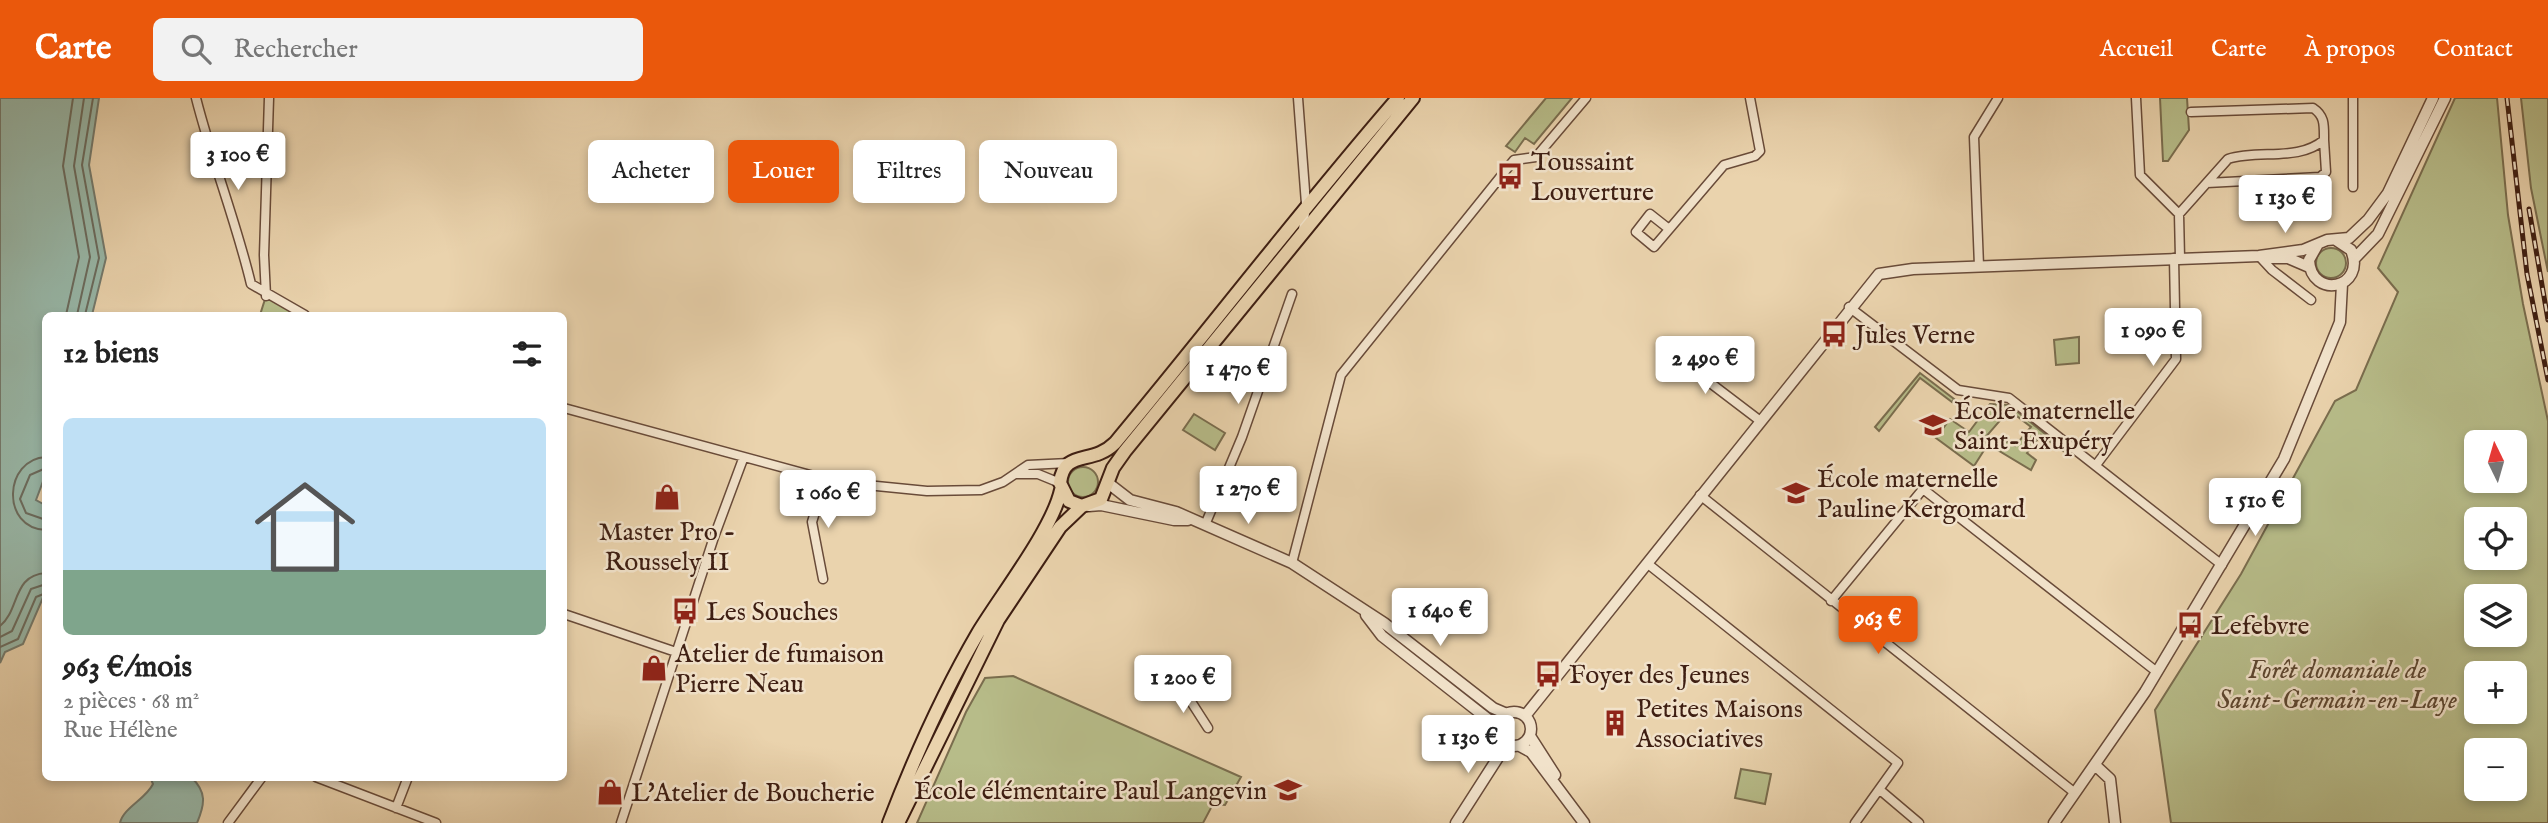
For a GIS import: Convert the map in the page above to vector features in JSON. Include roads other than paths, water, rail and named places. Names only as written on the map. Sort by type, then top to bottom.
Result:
[{"type":"main road","points":[[889,823],[952,680],[1002,593],[1050,520],[1064,468],[1069,463],[1091,459],[1115,443],[1211,328],[1306,204],[1398,98]]},
{"type":"main road","points":[[898,823],[998,620],[1060,527],[1085,506],[1101,499],[1125,451],[1413,98]]},
{"type":"main road","points":[[1091,459],[1103,466],[1108,482]]},
{"type":"main road","points":[[1060,486],[1069,501],[1085,506]]},
{"type":"street","points":[[196,98],[231,221],[243,246],[251,284],[267,296],[299,312]]},
{"type":"street","points":[[267,296],[264,255],[269,98]]},
{"type":"street","points":[[1297,98],[1306,204],[1303,233]]},
{"type":"street","points":[[1292,563],[1340,375],[1514,160],[1536,157],[1586,98]]},
{"type":"street","points":[[1669,229],[1724,164],[1755,156],[1760,151],[1750,98]]},
{"type":"street","points":[[1979,266],[1973,137],[1998,98]]},
{"type":"street","points":[[2136,98],[2140,175],[2179,215]]},
{"type":"street","points":[[2353,98],[2353,187]]},
{"type":"street","points":[[2259,256],[2303,250],[2319,243],[2349,238],[2368,220],[2388,193],[2432,98]]},
{"type":"street","points":[[2355,258],[2378,234],[2445,98]]},
{"type":"street","points":[[2191,112],[2313,108],[2321,114],[2324,123],[2326,172],[2320,177],[2207,183]]},
{"type":"street","points":[[2096,465],[2176,359],[2179,215],[2228,159],[2315,148],[2324,140]]},
{"type":"street","points":[[2054,823],[2157,672],[2284,459],[2340,322],[2342,284],[2354,270],[2355,258],[2345,243],[2336,239]]},
{"type":"street","points":[[2309,267],[2311,254],[2319,243]]},
{"type":"street","points":[[1525,716],[1871,281],[1885,271],[2259,256],[2288,258],[2309,267],[2322,283],[2342,284]]},
{"type":"street","points":[[2259,256],[2272,270],[2311,300]]},
{"type":"street","points":[[1205,525],[1242,437],[1292,294]]},
{"type":"street","points":[[1850,307],[1958,390],[2009,398],[2222,565]]},
{"type":"street","points":[[1667,350],[1759,420]]},
{"type":"street","points":[[567,409],[825,480],[926,491],[981,490],[1016,474],[1028,465],[1069,463]]},
{"type":"street","points":[[621,823],[714,537],[743,459]]},
{"type":"street","points":[[1016,474],[1038,474],[1060,486]]},
{"type":"street","points":[[823,579],[812,522],[825,480]]},
{"type":"street","points":[[1108,482],[1129,500],[1164,508],[1292,563],[1359,607],[1493,708],[1507,714],[1517,712],[1525,716],[1531,724],[1530,736],[1558,786]]},
{"type":"street","points":[[1831,601],[1923,489],[2157,672]]},
{"type":"street","points":[[1700,495],[2075,793]]},
{"type":"street","points":[[1085,506],[1101,505],[1174,520],[1191,520]]},
{"type":"street","points":[[1648,564],[1898,763],[1855,823]]},
{"type":"street","points":[[1359,607],[1382,636],[1497,727],[1500,739],[1506,745],[1520,746],[1531,752],[1584,823]]},
{"type":"street","points":[[567,615],[678,653]]},
{"type":"street","points":[[1181,686],[1208,728]]},
{"type":"street","points":[[1497,727],[1507,714]]},
{"type":"street","points":[[1520,746],[1530,736]]},
{"type":"street","points":[[1456,823],[1506,745]]},
{"type":"street","points":[[2095,765],[2110,779],[2115,823]]},
{"type":"street","points":[[228,823],[259,781]]},
{"type":"street","points":[[326,781],[436,823]]},
{"type":"street","points":[[396,808],[406,781]]},
{"type":"street","points":[[1880,790],[1919,823]]},
{"type":"water","points":[[0,98],[99,98],[89,165],[106,258],[93,312],[42,312],[42,484],[36,500],[42,503],[42,600],[23,644],[5,652],[0,663]]},
{"type":"water","points":[[152,781],[194,781],[203,798],[197,823],[120,823],[125,813],[153,784]]},
{"type":"railway","points":[[2507,98],[2527,274],[2548,380]]},
{"type":"railway","points":[[2529,209],[2548,320]]},
{"type":"place","name":"Toussaint Louverture","points":[[1510,176]]},
{"type":"place","name":"Jules Verne","points":[[1834,334]]},
{"type":"place","name":"École maternelle Saint-Exupéry","points":[[1933,425]]},
{"type":"place","name":"École maternelle Pauline Kergomard","points":[[1796,493]]},
{"type":"place","name":"Master Pro - Roussely II","points":[[667,497]]},
{"type":"place","name":"Les Souches","points":[[685,611]]},
{"type":"place","name":"Lefebvre","points":[[2190,625]]},
{"type":"place","name":"Atelier de fumaison Pierre Neau","points":[[654,668]]},
{"type":"place","name":"Foyer des Jeunes","points":[[1548,674]]},
{"type":"place","name":"Petites Maisons Associatives","points":[[1615,723]]},
{"type":"place","name":"École élémentaire Paul Langevin","points":[[1288,790]]},
{"type":"place","name":"L'Atelier de Boucherie","points":[[610,792]]},
{"type":"park label","name":"Forêt domaniale de Saint-Germain-en-Laye","points":[[2337,684]]}]
